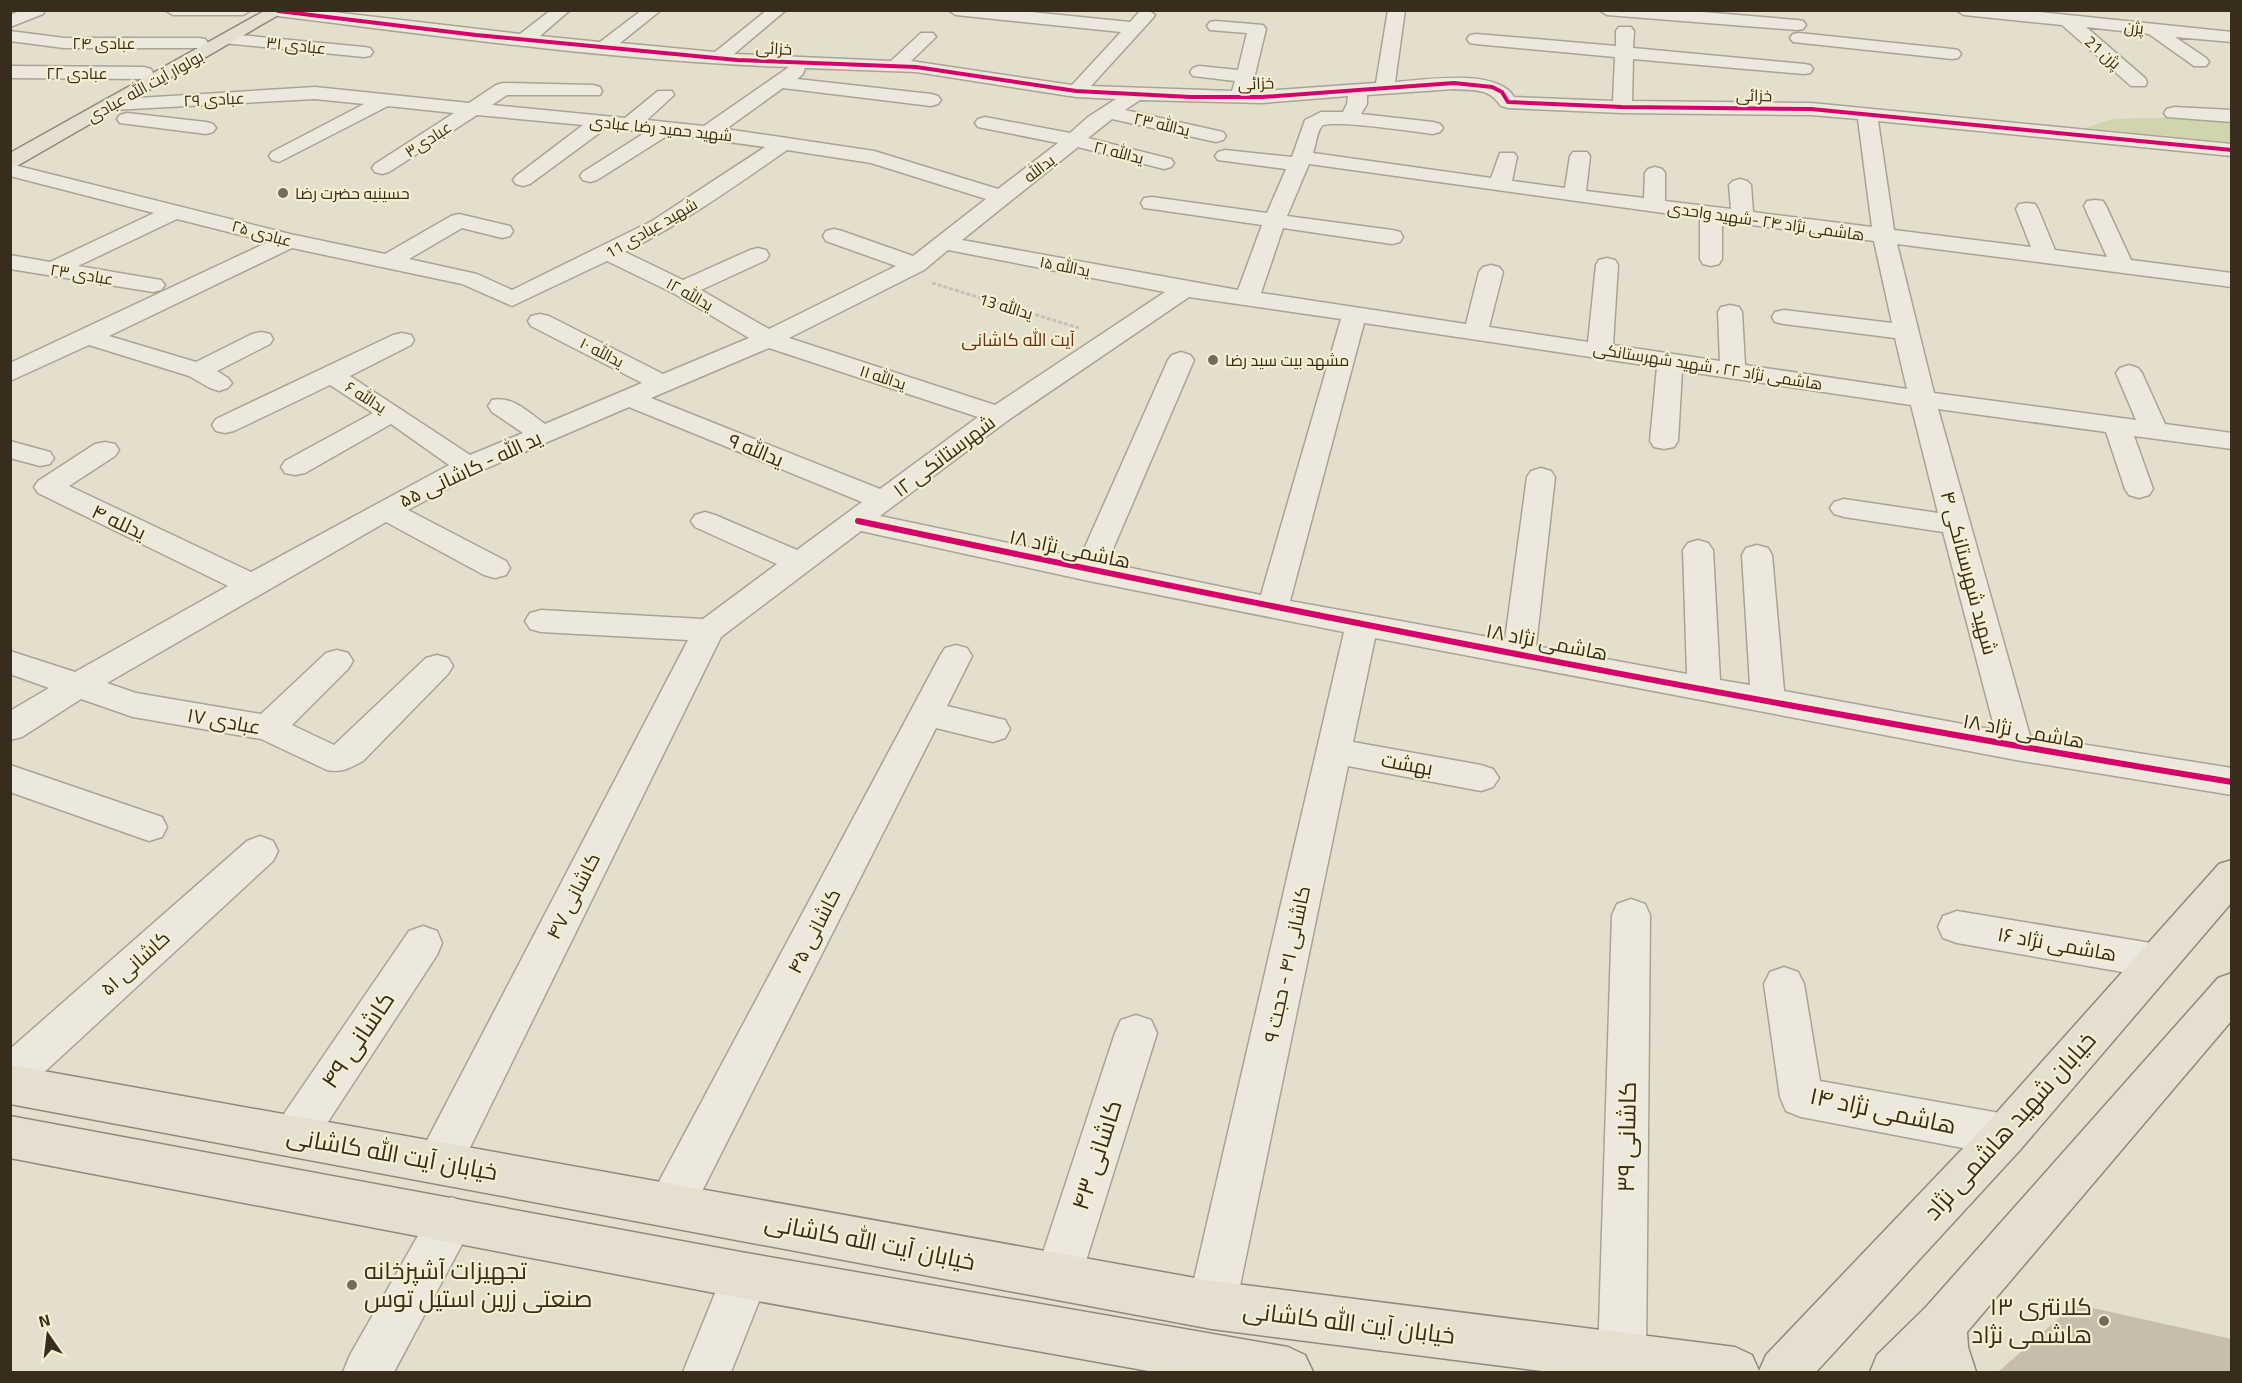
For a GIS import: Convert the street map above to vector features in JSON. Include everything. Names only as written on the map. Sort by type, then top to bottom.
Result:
[{"type":"main road","name":"بولوار آیت الله عبادی","points":[[10,145],[257,10]]},
{"type":"main road","name":"بولوار آیت الله عبادی","points":[[10,162],[278,11]]},
{"type":"main road","name":"خیابان شهید هاشمی نژاد","points":[[1783,1372],[2005,1135],[2232,875]]},
{"type":"main road","points":[[1894,1372],[1943,1324],[2232,990]]},
{"type":"main road","name":"خیابان آیت الله کاشانی","points":[[10,1084],[1212,1305],[1548,1360],[1735,1372]]},
{"type":"main road","points":[[10,1137],[746,1276],[1288,1372]]},
{"type":"main road","points":[[1202,1357],[1212,1305]]},
{"type":"main road","points":[[1943,1324],[1944,1347],[1952,1372]]},
{"type":"street","points":[[10,22],[37,10]]},
{"type":"street","points":[[173,10],[243,10]]},
{"type":"street","points":[[381,23],[401,10]]},
{"type":"street","points":[[525,39],[562,10]]},
{"type":"street","points":[[604,47],[653,10]]},
{"type":"street","points":[[719,58],[778,10]]},
{"type":"street","points":[[956,10],[1135,28]]},
{"type":"street","points":[[1076,91],[1150,10]]},
{"type":"street","points":[[1384,87],[1397,10]]},
{"type":"street","name":"پژن","points":[[1964,10],[2232,37]]},
{"type":"street","name":"خزائی","points":[[278,11],[462,33],[719,58],[897,66],[1076,91],[1135,95],[1240,97],[1463,84],[1492,87],[1502,92],[1508,102],[1622,107],[1811,110],[2224,149]]},
{"type":"street","points":[[1622,107],[1624,53],[1619,11],[1797,24],[1952,54]]},
{"type":"street","points":[[462,33],[489,16]]},
{"type":"street","points":[[2214,18],[2232,25]]},
{"type":"street","name":"پژن 21","points":[[2068,21],[2138,82]]},
{"type":"street","points":[[1797,24],[1811,110]]},
{"type":"street","points":[[1216,26],[1257,29],[1240,97]]},
{"type":"street","points":[[2154,29],[2200,62]]},
{"type":"street","name":"عبادی ۲۴","points":[[10,36],[63,43],[199,43]]},
{"type":"street","points":[[897,66],[927,37]]},
{"type":"street","name":"عبادی ۳۱","points":[[229,39],[364,52]]},
{"type":"street","points":[[1476,39],[1804,69]]},
{"type":"street","points":[[1231,49],[1252,51]]},
{"type":"street","points":[[708,132],[806,63]]},
{"type":"street","name":"عبادی ۲۲","points":[[10,72],[144,73]]},
{"type":"street","points":[[1199,72],[1246,76]]},
{"type":"street","points":[[779,82],[931,100]]},
{"type":"street","name":"عبادی۳","points":[[382,168],[503,89],[593,91]]},
{"type":"street","points":[[1349,118],[1357,104],[1358,90]]},
{"type":"street","name":"عبادی ۲۹","points":[[113,104],[315,93]]},
{"type":"street","name":"شهید حمید رضا عبادی","points":[[315,93],[708,132],[874,157],[1001,197]]},
{"type":"street","points":[[630,124],[665,95]]},
{"type":"street","name":"یدالله","points":[[945,243],[1108,112],[1135,95]]},
{"type":"street","points":[[279,156],[385,100]]},
{"type":"street","name":"یدالله ۲۳","points":[[1108,112],[1216,136]]},
{"type":"street","points":[[2174,113],[2232,116]]},
{"type":"street","name":"شهید شهرستانکی ۴","points":[[1867,114],[1884,236],[1906,332],[2016,747]]},
{"type":"street","points":[[92,116],[206,128]]},
{"type":"street","points":[[1247,298],[1275,219],[1315,120],[1349,118],[1433,128]]},
{"type":"street","points":[[523,180],[602,121]]},
{"type":"street","name":"یدالله ۲۱","points":[[985,123],[1074,140],[1164,163]]},
{"type":"street","points":[[590,176],[666,128]]},
{"type":"street","points":[[817,149],[834,135]]},
{"type":"street","name":"شهید عبادی 11","points":[[512,299],[660,226],[720,188],[782,144]]},
{"type":"street","points":[[2224,149],[2232,170]]},
{"type":"street","name":"هاشمی نژاد ۲۴ -شهید واحدی","points":[[1225,156],[1300,160],[2232,280]]},
{"type":"street","points":[[1500,186],[1507,156]]},
{"type":"street","points":[[1575,195],[1580,156]]},
{"type":"street","name":"عبادی ۲۵","points":[[10,170],[289,241],[469,279],[512,299]]},
{"type":"street","points":[[1654,206],[1655,173]]},
{"type":"street","points":[[1740,185],[1742,217]]},
{"type":"street","points":[[720,188],[748,196]]},
{"type":"street","points":[[1152,203],[1392,237]]},
{"type":"street","points":[[2096,206],[2122,266]]},
{"type":"street","points":[[2027,209],[2046,256]]},
{"type":"street","points":[[53,269],[176,211]]},
{"type":"street","points":[[1711,213],[1711,259]]},
{"type":"street","points":[[390,261],[459,220],[502,231]]},
{"type":"street","points":[[834,236],[908,269]]},
{"type":"street","points":[[10,373],[289,241]]},
{"type":"street","name":"ید الله - کاشانی ۵۵","points":[[10,728],[77,686],[252,585],[468,466],[768,339],[908,269],[945,243]]},
{"type":"street","name":"یدالله ۱۵","points":[[945,243],[1185,289]]},
{"type":"street","name":"یدالله ۱۲","points":[[609,253],[683,289],[768,339]]},
{"type":"street","points":[[683,289],[758,255]]},
{"type":"street","name":"عبادی ۲۳","points":[[10,262],[153,285]]},
{"type":"street","points":[[1600,349],[1607,265]]},
{"type":"street","points":[[1476,331],[1491,272]]},
{"type":"street","name":"هاشمی نژاد ۲۲ ، شهید شهرستانکی","points":[[1185,289],[1600,349],[1922,399],[2232,441]]},
{"type":"street","name":"شهرستانکی ۱۲","points":[[709,630],[998,415],[1185,289]]},
{"type":"street","points":[[1730,312],[1733,370]]},
{"type":"street","points":[[1273,608],[1354,315]]},
{"type":"street","points":[[1784,317],[1906,332]]},
{"type":"street","name":"یدالله ۱۰","points":[[540,321],[663,384]]},
{"type":"street","points":[[88,337],[209,376],[261,339]]},
{"type":"street","name":"یدالله ۱۱","points":[[768,339],[998,415]]},
{"type":"street","points":[[331,375],[402,340]]},
{"type":"street","points":[[1089,571],[1181,360]]},
{"type":"street","points":[[1664,441],[1670,360]]},
{"type":"street","points":[[2129,373],[2154,430]]},
{"type":"street","name":"یدالله ۶","points":[[225,426],[331,375],[392,413],[468,466]]},
{"type":"street","name":"یدالله ۹","points":[[629,398],[884,501]]},
{"type":"street","points":[[501,406],[543,434]]},
{"type":"street","points":[[295,467],[392,413]]},
{"type":"street","points":[[2117,425],[2139,489]]},
{"type":"street","points":[[10,450],[40,458]]},
{"type":"street","name":"یدلله ۴","points":[[105,450],[48,487],[252,585]]},
{"type":"street","points":[[1519,653],[1541,477]]},
{"type":"street","points":[[1844,508],[1957,525]]},
{"type":"street","points":[[386,510],[495,568]]},
{"type":"street","points":[[705,521],[799,562]]},
{"type":"street","name":"هاشمی نژاد ۱۸","points":[[858,521],[1273,608],[2016,747],[2232,782]]},
{"type":"street","points":[[1698,550],[1704,688]]},
{"type":"street","points":[[1757,555],[1768,700]]},
{"type":"street","points":[[541,621],[709,630]]},
{"type":"street","name":"کاشانی ۴۱ - حجت ۹","points":[[1212,1305],[1362,623]]},
{"type":"street","name":"کاشانی ۴۷","points":[[439,1163],[709,630]]},
{"type":"street","name":"کاشانی ۴۵","points":[[671,1206],[956,656]]},
{"type":"street","points":[[268,728],[337,661]]},
{"type":"street","name":"عبادی ۱۷","points":[[10,662],[133,705],[268,728],[327,757],[338,759],[351,752],[437,666]]},
{"type":"street","points":[[927,714],[993,729]]},
{"type":"street","name":"بهشت","points":[[1334,751],[1481,778]]},
{"type":"street","points":[[10,778],[149,828]]},
{"type":"street","name":"کاشانی ۵۱","points":[[10,1076],[260,851]]},
{"type":"street","name":"کاشانی ۳۹","points":[[1623,1365],[1632,915]]},
{"type":"street","name":"هاشمی نژاد ۱۶","points":[[1957,927],[2157,961]]},
{"type":"street","name":"کاشانی ۴۹","points":[[294,1136],[423,943]]},
{"type":"street","name":"هاشمی نژاد ۱۴","points":[[1784,984],[1801,1097],[2005,1135]]},
{"type":"street","name":"کاشانی ۴۳","points":[[1058,1278],[1136,1033]]},
{"type":"street","points":[[367,1372],[452,1220]]},
{"type":"street","points":[[707,1372],[746,1276]]},
{"type":"green space","points":[[2180,117],[2231,119],[2231,142],[2086,128],[2112,119]]},
{"type":"building","name":"کلانتری ۱۳ هاشمی نژاد","points":[[2075,1304],[2232,1339],[2232,1372],[1998,1372]]},
{"type":"cycle path","points":[[278,11],[476,35],[737,60],[916,67],[1076,91],[1191,97],[1262,97],[1454,83],[1492,87],[1502,92],[1508,102],[1622,107],[1811,109],[2232,150]]},
{"type":"cycle path","points":[[858,521],[1273,608],[2016,747],[2232,782]]},
{"type":"place","name":"حسینیه حضرت رضا","points":[[283,193]]},
{"type":"place","name":"مشهد بيت سيد رضا","points":[[1213,360]]},
{"type":"place","name":"تجهیزات آشپزخانه صنعتی زرین استیل توس","points":[[352,1285]]},
{"type":"place","name":"کلانتری ۱۳ هاشمی نژاد","points":[[2104,1321]]},
{"type":"district","name":"آیت الله کاشانی","points":[[1018,340]]}]
